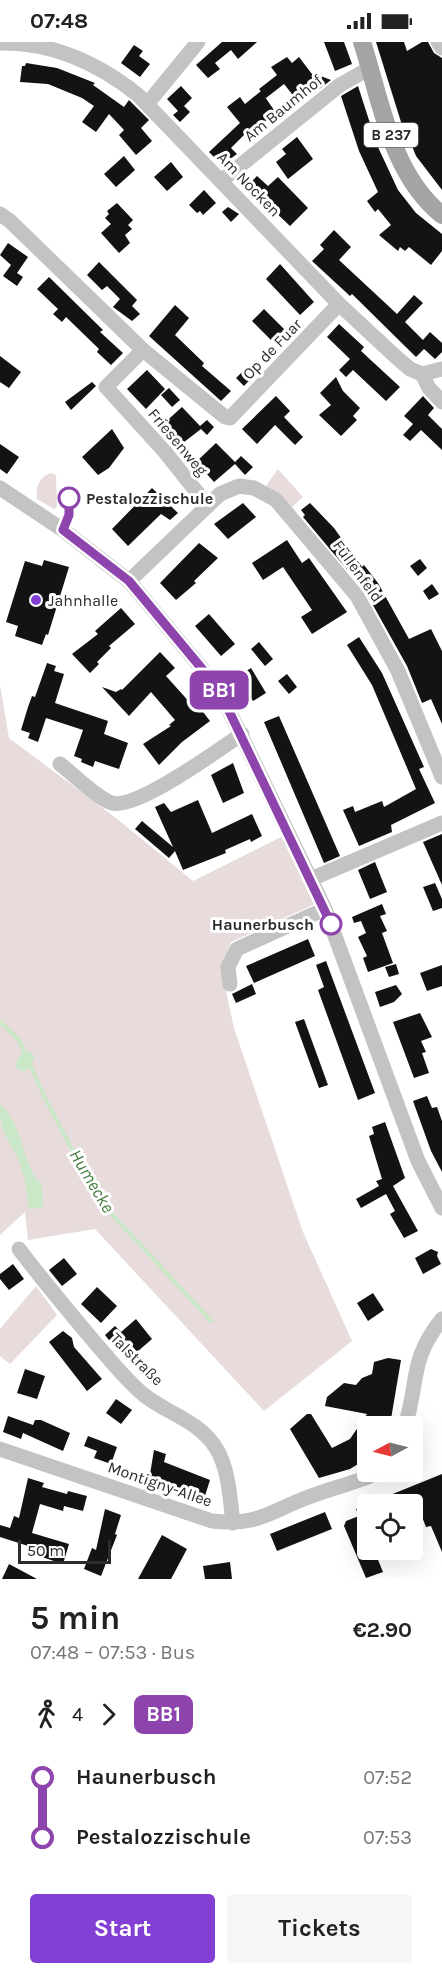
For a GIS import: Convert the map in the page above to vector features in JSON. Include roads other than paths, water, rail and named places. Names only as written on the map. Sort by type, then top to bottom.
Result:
[{"type":"main road","name":"B 237","points":[[362,42],[403,166],[418,191],[442,215]]},
{"type":"street","points":[[148,103],[198,42]]},
{"type":"street","points":[[438,42],[442,48]]},
{"type":"street","name":"Am Nocken","points":[[0,43],[35,46],[72,54],[109,72],[148,103],[339,304],[410,369],[422,374],[429,388],[442,402]]},
{"type":"street","name":"Am Baumhof","points":[[221,181],[339,85],[370,68]]},
{"type":"street","points":[[0,214],[10,221],[143,350]]},
{"type":"street","name":"Op de Fuar","points":[[143,350],[230,418],[339,304]]},
{"type":"street","name":"Friesenweg","points":[[143,350],[106,387],[165,452],[208,506]]},
{"type":"street","points":[[422,374],[442,369]]},
{"type":"street","name":"Füllenfeld","points":[[208,506],[220,494],[239,486],[254,488],[276,500],[315,544],[357,596],[378,634],[398,671],[442,777]]},
{"type":"street","points":[[0,488],[63,530],[129,581],[218,688],[325,909],[418,1161],[442,1208]]},
{"type":"street","points":[[129,581],[208,506]]},
{"type":"street","points":[[60,764],[110,802],[123,805],[159,788],[242,734]]},
{"type":"street","points":[[311,879],[442,823]]},
{"type":"street","points":[[230,984],[228,967],[237,949],[325,909]]},
{"type":"street","name":"Talstraße","points":[[19,1249],[121,1373],[145,1396],[181,1415],[208,1437],[218,1451],[228,1485],[232,1523]]},
{"type":"street","points":[[407,1416],[417,1359],[426,1340],[442,1318]]},
{"type":"street","name":"Montigny-Allee","points":[[0,1449],[212,1521],[232,1523],[253,1521],[306,1498],[357,1481]]},
{"type":"waterway","name":"Humecke","points":[[0,1022],[19,1040],[45,1098],[78,1161],[102,1196],[108,1210],[211,1321]]},
{"type":"waterway","name":"Humecke","points":[[23,1064],[27,1058]]},
{"type":"place","name":"Pestalozzischule","points":[[69,498]]},
{"type":"place","name":"Jahnhalle","points":[[36,600]]},
{"type":"place","name":"Haunerbusch","points":[[331,924]]}]
